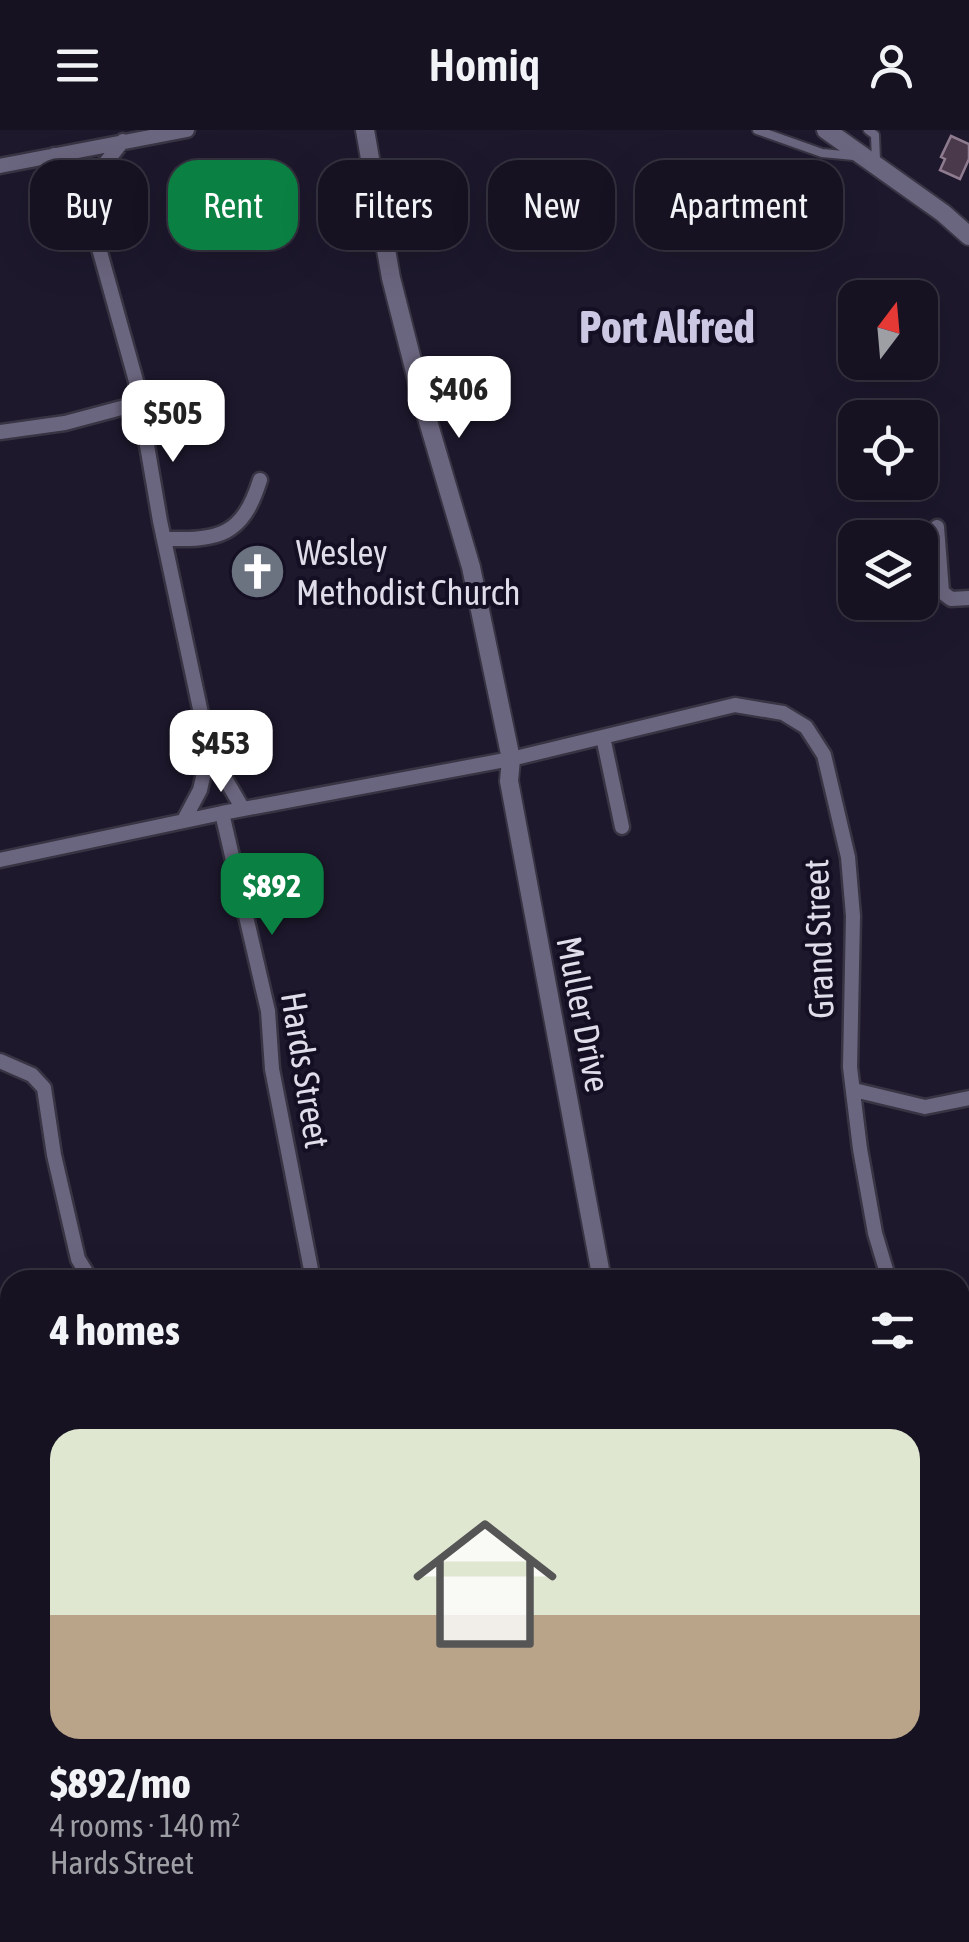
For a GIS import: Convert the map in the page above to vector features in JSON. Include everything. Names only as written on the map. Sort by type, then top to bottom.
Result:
[{"type":"street","points":[[0,166],[186,130]]},
{"type":"street","name":"Muller Drive","points":[[365,130],[391,278],[417,382],[472,567],[511,759],[509,781],[518,836],[600,1270]]},
{"type":"street","points":[[826,130],[969,236]]},
{"type":"street","points":[[107,160],[123,140]]},
{"type":"street","points":[[54,155],[58,160]]},
{"type":"street","points":[[99,250],[140,403],[208,751],[242,810]]},
{"type":"street","points":[[0,432],[65,423],[140,403]]},
{"type":"street","points":[[164,539],[193,540],[227,532],[248,513],[260,480]]},
{"type":"street","points":[[938,548],[942,592],[951,598],[969,598]]},
{"type":"street","name":"Grand Street","points":[[0,860],[184,820],[511,759],[735,706],[784,713],[806,727],[818,742],[843,831],[852,882],[850,1066],[875,1233],[887,1270]]},
{"type":"street","points":[[602,737],[622,827]]},
{"type":"street","points":[[184,820],[200,790],[208,751]]},
{"type":"street","name":"Hards Street","points":[[222,813],[268,1011],[272,1069],[310,1270]]},
{"type":"street","points":[[0,1061],[32,1075],[44,1088],[54,1155],[78,1259],[85,1270]]},
{"type":"street","points":[[854,1090],[926,1107],[969,1098]]},
{"type":"lane","points":[[757,130],[822,153],[870,161],[876,135],[868,130]]},
{"type":"building","points":[[951,136],[969,144],[969,159],[960,179],[940,170],[945,159],[941,157]]},
{"type":"place","name":"Wesley Methodist Church","points":[[257,572]]},
{"type":"district","name":"Port Alfred","points":[[667,327]]}]
